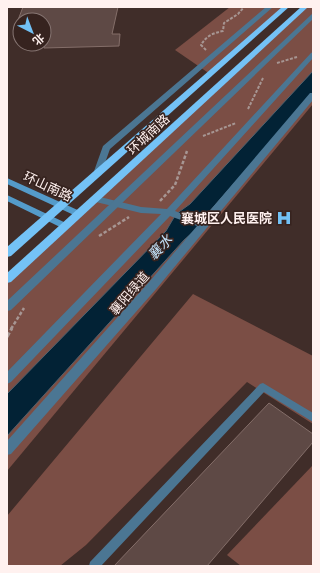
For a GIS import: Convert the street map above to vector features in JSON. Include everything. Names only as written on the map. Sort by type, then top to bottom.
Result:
[{"type":"highway","name":"环城南路","points":[[7,253],[286,7]]},
{"type":"highway","name":"环城南路","points":[[7,279],[305,7]]},
{"type":"main road","name":"环山南路","points":[[7,181],[79,214]]},
{"type":"main road","points":[[7,198],[65,226]]},
{"type":"street","points":[[97,174],[106,148],[270,7]]},
{"type":"street","points":[[7,307],[313,15]]},
{"type":"street","name":"襄阳绿道","points":[[7,379],[169,212],[313,54]]},
{"type":"street","name":"襄阳绿道","points":[[7,450],[153,285],[313,94]]},
{"type":"street","points":[[96,199],[141,210],[169,212],[202,225]]},
{"type":"lane","points":[[94,566],[263,387],[313,418]]},
{"type":"path","points":[[214,55],[201,45],[203,38],[223,31],[224,24],[238,14],[244,7]]},
{"type":"path","points":[[276,64],[298,57]]},
{"type":"path","points":[[246,113],[266,71]]},
{"type":"path","points":[[197,138],[236,123],[240,120]]},
{"type":"path","points":[[98,236],[141,210],[161,200],[172,192],[178,180],[188,146]]},
{"type":"path","points":[[7,337],[24,308],[29,303]]},
{"type":"shaded area","points":[[230,7],[286,7],[210,74],[175,50]]},
{"type":"shaded area","points":[[305,7],[313,7],[313,104],[7,471],[7,279]]},
{"type":"shaded area","points":[[193,294],[313,356],[313,424],[247,382],[86,545],[60,566],[7,566],[7,516]]},
{"type":"shaded area","points":[[313,465],[313,566],[241,566],[227,555]]},
{"type":"water","name":"襄水","points":[[313,71],[313,94],[208,213],[202,224],[184,240],[7,436],[7,394],[166,231],[176,214],[190,204]]},
{"type":"building","points":[[23,7],[118,7],[112,34],[120,34],[119,46],[52,48],[52,12],[21,12]]},
{"type":"building","points":[[269,403],[313,434],[313,442],[207,566],[114,566]]},
{"type":"place","name":"襄城区人民医院","points":[[284,218]]}]
